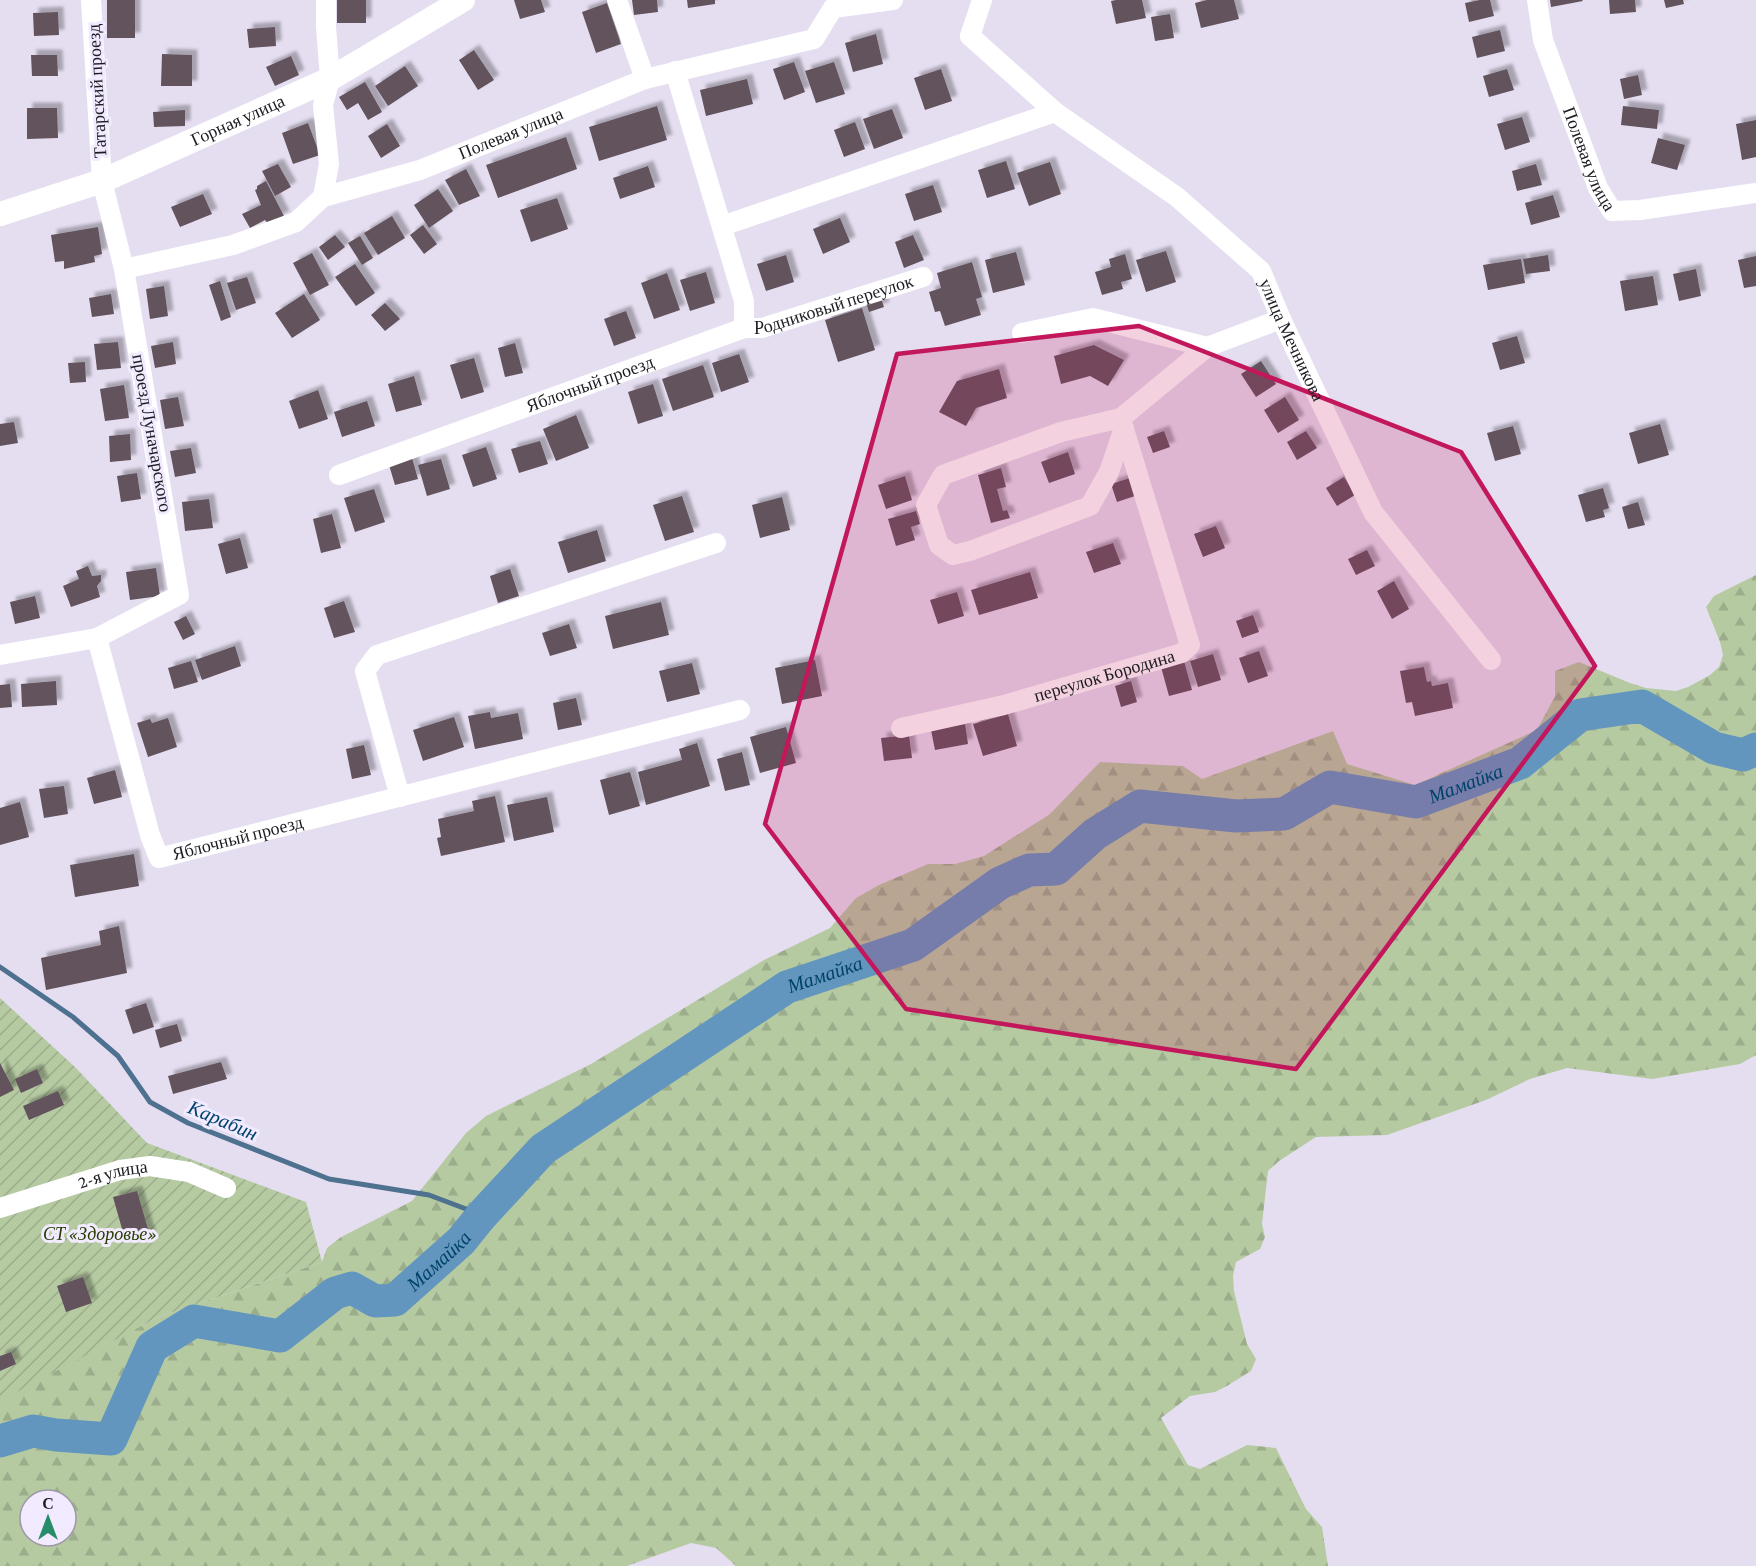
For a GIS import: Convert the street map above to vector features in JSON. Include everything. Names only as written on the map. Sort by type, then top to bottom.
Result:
[{"type":"street","name":"Татарский проезд","points":[[91,0],[102,181]]},
{"type":"street","points":[[323,197],[329,164],[323,105],[330,79],[326,0]]},
{"type":"street","name":"Горная улица","points":[[0,214],[102,181],[330,79],[463,0]]},
{"type":"street","points":[[617,0],[645,79]]},
{"type":"street","name":"Полевая улица","points":[[124,269],[233,245],[296,222],[323,197],[420,170],[645,79],[814,39],[833,8],[893,0]]},
{"type":"street","name":"улица Мечникова","points":[[982,0],[970,36],[1055,112],[1177,197],[1262,271],[1281,319],[1373,512],[1491,660]]},
{"type":"street","name":"Полевая улица","points":[[1537,0],[1543,40],[1598,188],[1612,211],[1640,210],[1756,193]]},
{"type":"street","points":[[675,71],[744,301],[744,328]]},
{"type":"street","points":[[722,226],[1055,112]]},
{"type":"street","name":"проезд Луначарского","points":[[97,638],[179,595],[124,269],[102,181]]},
{"type":"street","name":"Родниковый переулок","points":[[744,328],[762,328],[923,277]]},
{"type":"street","points":[[1022,333],[1093,318],[1207,347]]},
{"type":"street","points":[[1123,423],[1061,432],[943,475],[926,505],[939,545],[953,555],[970,551],[1090,506],[1109,472],[1123,423],[1207,347],[1281,319]]},
{"type":"street","name":"Яблочный проезд","points":[[339,475],[744,328]]},
{"type":"street","name":"переулок Бородина","points":[[901,728],[1004,705],[1182,653],[1190,645],[1123,423]]},
{"type":"street","points":[[400,796],[365,671],[377,655],[716,543]]},
{"type":"street","points":[[0,655],[97,638]]},
{"type":"street","name":"Яблочный проезд","points":[[97,638],[150,835],[159,858],[740,710]]},
{"type":"street","name":"2-я улица","points":[[0,1208],[120,1170],[150,1166],[189,1172],[226,1188]]},
{"type":"highlighted area","points":[[1139,326],[1461,452],[1595,666],[1296,1069],[906,1009],[765,824],[897,354]]},
{"type":"green space","points":[[1756,575],[1756,1055],[1740,1064],[1652,1079],[1567,1068],[1530,1079],[1486,1100],[1387,1135],[1316,1137],[1279,1161],[1268,1171],[1262,1224],[1265,1237],[1260,1249],[1236,1262],[1233,1276],[1234,1291],[1247,1344],[1256,1359],[1251,1371],[1215,1392],[1190,1396],[1161,1418],[1188,1465],[1200,1469],[1247,1445],[1276,1448],[1306,1509],[1322,1527],[1328,1566],[736,1566],[716,1548],[691,1543],[627,1566],[0,1566],[0,1399],[158,1317],[322,1262],[327,1248],[341,1237],[412,1201],[466,1133],[486,1116],[591,1064],[764,960],[830,928],[856,898],[879,885],[928,864],[955,864],[984,856],[1050,814],[1100,762],[1183,766],[1202,779],[1333,731],[1347,764],[1415,785],[1537,730],[1555,696],[1555,671],[1579,662],[1646,688],[1676,691],[1710,675],[1719,667],[1723,655],[1706,607],[1714,596]]},
{"type":"green space","name":"СТ «Здоровье»","points":[[0,998],[75,1067],[147,1143],[306,1202],[322,1262],[158,1317],[0,1401]]},
{"type":"building","points":[[107,0],[135,0],[135,38],[107,38]]},
{"type":"building","points":[[337,0],[366,0],[366,23],[337,23]]},
{"type":"building","points":[[514,0],[541,0],[545,12],[520,19]]},
{"type":"building","points":[[632,0],[657,0],[658,12],[634,15]]},
{"type":"building","points":[[687,0],[715,0],[715,4],[688,8]]},
{"type":"building","points":[[1142,0],[1146,18],[1116,24],[1111,1]]},
{"type":"building","points":[[1207,0],[1234,0],[1239,19],[1201,28],[1195,3]]},
{"type":"building","points":[[1490,0],[1494,16],[1469,22],[1465,3]]},
{"type":"building","points":[[1550,0],[1582,0],[1583,1],[1551,7]]},
{"type":"building","points":[[1609,0],[1635,0],[1636,12],[1610,14]]},
{"type":"building","points":[[1664,0],[1683,0],[1684,4],[1666,8]]},
{"type":"building","points":[[607,3],[621,44],[596,53],[582,12]]},
{"type":"building","points":[[58,12],[59,35],[34,36],[33,13]]},
{"type":"building","points":[[1170,14],[1174,38],[1155,41],[1151,17]]},
{"type":"building","points":[[275,27],[276,46],[249,48],[247,29]]},
{"type":"building","points":[[1500,30],[1505,51],[1477,58],[1472,37]]},
{"type":"building","points":[[876,34],[883,64],[853,72],[845,43]]},
{"type":"building","points":[[474,50],[494,80],[478,90],[459,60]]},
{"type":"building","points":[[162,54],[192,55],[192,86],[161,86]]},
{"type":"building","points":[[31,55],[57,55],[58,76],[32,76]]},
{"type":"building","points":[[291,56],[299,75],[275,86],[266,67]]},
{"type":"building","points":[[794,62],[805,92],[784,100],[773,69]]},
{"type":"building","points":[[834,62],[845,94],[816,103],[805,71]]},
{"type":"building","points":[[405,66],[418,86],[388,106],[375,86]]},
{"type":"building","points":[[941,69],[952,101],[925,110],[914,78]]},
{"type":"building","points":[[1507,69],[1514,90],[1489,97],[1483,76]]},
{"type":"building","points":[[1638,75],[1642,95],[1624,99],[1620,79]]},
{"type":"building","points":[[747,79],[753,104],[706,116],[700,90]]},
{"type":"building","points":[[365,82],[382,112],[368,120],[358,103],[347,110],[339,97]]},
{"type":"building","points":[[657,106],[667,140],[599,161],[589,127]]},
{"type":"building","points":[[1623,106],[1659,110],[1657,129],[1621,125]]},
{"type":"building","points":[[27,108],[57,108],[58,138],[27,139]]},
{"type":"building","points":[[892,109],[903,138],[874,149],[863,119]]},
{"type":"building","points":[[185,110],[185,126],[154,127],[153,112]]},
{"type":"building","points":[[1522,117],[1530,142],[1505,150],[1497,124]]},
{"type":"building","points":[[1756,120],[1756,157],[1742,160],[1736,124]]},
{"type":"building","points":[[855,122],[865,149],[844,157],[834,130]]},
{"type":"building","points":[[308,123],[320,155],[293,164],[282,133]]},
{"type":"building","points":[[387,124],[400,146],[381,158],[368,136]]},
{"type":"building","points":[[566,137],[577,169],[498,198],[486,165]]},
{"type":"building","points":[[1658,138],[1685,145],[1677,170],[1651,163]]},
{"type":"building","points":[[1006,161],[1015,189],[987,198],[978,170]]},
{"type":"building","points":[[1050,162],[1061,194],[1029,206],[1017,173]]},
{"type":"building","points":[[278,164],[291,187],[275,196],[262,171]]},
{"type":"building","points":[[1536,164],[1542,185],[1517,191],[1512,171]]},
{"type":"building","points":[[648,166],[655,187],[620,199],[613,178]]},
{"type":"building","points":[[466,169],[480,196],[459,205],[445,180]]},
{"type":"building","points":[[266,181],[284,216],[268,224],[265,220],[250,228],[242,214],[261,205],[255,190],[257,186]]},
{"type":"building","points":[[933,185],[942,212],[914,221],[905,194]]},
{"type":"building","points":[[438,189],[453,211],[429,228],[414,205]]},
{"type":"building","points":[[203,194],[212,214],[180,227],[171,207]]},
{"type":"building","points":[[1553,195],[1560,217],[1531,225],[1525,203]]},
{"type":"building","points":[[557,198],[568,229],[531,242],[520,210]]},
{"type":"building","points":[[392,216],[405,238],[378,255],[364,233]]},
{"type":"building","points":[[840,218],[850,242],[823,254],[813,229]]},
{"type":"building","points":[[423,225],[437,244],[424,254],[410,235]]},
{"type":"building","points":[[98,227],[102,254],[94,256],[95,262],[64,269],[64,261],[55,262],[51,235]]},
{"type":"building","points":[[335,235],[345,247],[328,260],[319,247]]},
{"type":"building","points":[[913,235],[924,260],[904,268],[895,242]]},
{"type":"building","points":[[360,236],[373,258],[362,265],[348,243]]},
{"type":"building","points":[[1166,251],[1176,282],[1146,292],[1136,260]]},
{"type":"building","points":[[1016,252],[1025,285],[993,293],[985,260]]},
{"type":"building","points":[[312,253],[329,285],[310,295],[293,263]]},
{"type":"building","points":[[1125,254],[1132,279],[1121,282],[1123,289],[1102,295],[1095,272],[1111,267],[1109,259]]},
{"type":"building","points":[[786,255],[794,282],[766,291],[757,264]]},
{"type":"building","points":[[1548,255],[1550,271],[1526,274],[1523,259]]},
{"type":"building","points":[[1756,256],[1756,286],[1744,288],[1738,260]]},
{"type":"building","points":[[1521,259],[1525,283],[1488,290],[1483,265]]},
{"type":"building","points":[[972,262],[982,297],[976,299],[981,315],[945,326],[940,311],[935,312],[929,292],[941,288],[937,273]]},
{"type":"building","points":[[355,264],[375,293],[356,306],[335,277]]},
{"type":"building","points":[[1696,269],[1701,296],[1679,301],[1673,274]]},
{"type":"building","points":[[706,272],[715,303],[690,311],[680,280]]},
{"type":"building","points":[[667,273],[680,310],[654,319],[641,283]]},
{"type":"building","points":[[1653,276],[1658,305],[1625,311],[1620,281]]},
{"type":"building","points":[[247,277],[256,303],[236,310],[227,283]]},
{"type":"building","points":[[220,281],[231,317],[221,321],[209,285]]},
{"type":"building","points":[[164,286],[168,316],[150,319],[146,289]]},
{"type":"building","points":[[111,294],[114,314],[92,317],[89,298]]},
{"type":"building","points":[[304,294],[320,320],[292,338],[275,313]]},
{"type":"building","points":[[881,298],[884,307],[869,312],[866,303]]},
{"type":"building","points":[[385,303],[400,319],[385,331],[371,315]]},
{"type":"building","points":[[862,308],[875,350],[838,362],[825,320]]},
{"type":"building","points":[[626,311],[636,338],[614,346],[604,319]]},
{"type":"building","points":[[1517,336],[1525,363],[1500,370],[1492,343]]},
{"type":"building","points":[[118,342],[121,368],[97,370],[94,344]]},
{"type":"building","points":[[173,342],[176,364],[155,368],[151,346]]},
{"type":"building","points":[[515,343],[523,373],[505,377],[498,348]]},
{"type":"building","points":[[1094,345],[1124,360],[1108,386],[1090,376],[1061,384],[1054,356]]},
{"type":"building","points":[[739,354],[749,382],[721,392],[712,363]]},
{"type":"building","points":[[474,358],[484,392],[461,399],[450,365]]},
{"type":"building","points":[[1261,361],[1276,384],[1256,397],[1241,374]]},
{"type":"building","points":[[85,362],[86,382],[70,383],[68,363]]},
{"type":"building","points":[[703,365],[714,397],[673,411],[662,379]]},
{"type":"building","points":[[999,369],[1007,398],[976,408],[966,426],[939,412],[957,381]]},
{"type":"building","points":[[414,376],[422,405],[396,412],[388,384]]},
{"type":"building","points":[[653,384],[663,416],[638,424],[628,392]]},
{"type":"building","points":[[124,385],[129,418],[105,421],[100,389]]},
{"type":"building","points":[[318,390],[328,419],[299,429],[289,401]]},
{"type":"building","points":[[178,397],[184,426],[165,429],[160,400]]},
{"type":"building","points":[[1285,397],[1299,420],[1278,433],[1264,410]]},
{"type":"building","points":[[367,401],[375,426],[342,437],[334,412]]},
{"type":"building","points":[[576,415],[589,448],[556,461],[543,429]]},
{"type":"building","points":[[14,422],[18,443],[0,446],[0,424]]},
{"type":"building","points":[[1660,424],[1669,455],[1638,464],[1629,433]]},
{"type":"building","points":[[1513,426],[1521,454],[1495,461],[1487,433]]},
{"type":"building","points":[[1164,431],[1170,447],[1153,453],[1147,437]]},
{"type":"building","points":[[1306,431],[1317,448],[1297,460],[1287,442]]},
{"type":"building","points":[[130,434],[131,460],[110,462],[109,436]]},
{"type":"building","points":[[540,441],[548,464],[519,473],[511,449]]},
{"type":"building","points":[[486,447],[497,479],[473,487],[462,455]]},
{"type":"building","points":[[191,448],[196,473],[175,477],[170,451]]},
{"type":"building","points":[[1068,452],[1075,474],[1049,483],[1041,462]]},
{"type":"building","points":[[412,458],[418,479],[395,485],[389,465]]},
{"type":"building","points":[[441,459],[450,489],[427,496],[418,465]]},
{"type":"building","points":[[1001,468],[1006,487],[997,489],[1003,511],[1007,510],[1010,518],[991,523],[978,475]]},
{"type":"building","points":[[137,473],[141,499],[121,502],[117,476]]},
{"type":"building","points":[[905,476],[912,500],[886,509],[878,485]]},
{"type":"building","points":[[1344,477],[1355,495],[1337,506],[1326,488]]},
{"type":"building","points":[[1130,478],[1135,496],[1117,502],[1111,484]]},
{"type":"building","points":[[1603,488],[1609,508],[1603,510],[1605,517],[1586,522],[1578,495]]},
{"type":"building","points":[[374,489],[385,522],[355,532],[344,498]]},
{"type":"building","points":[[682,496],[694,532],[665,541],[653,505]]},
{"type":"building","points":[[782,497],[790,530],[760,538],[752,505]]},
{"type":"building","points":[[209,499],[213,528],[185,531],[182,502]]},
{"type":"building","points":[[1638,502],[1645,525],[1628,529],[1622,507]]},
{"type":"building","points":[[916,511],[920,524],[911,527],[915,540],[896,546],[888,519]]},
{"type":"building","points":[[332,514],[341,548],[321,553],[313,519]]},
{"type":"building","points":[[1216,526],[1225,548],[1203,557],[1194,534]]},
{"type":"building","points":[[597,530],[606,561],[568,573],[558,542]]},
{"type":"building","points":[[240,538],[248,568],[226,574],[218,544]]},
{"type":"building","points":[[1113,543],[1121,564],[1094,573],[1086,552]]},
{"type":"building","points":[[1367,550],[1375,566],[1356,575],[1348,559]]},
{"type":"building","points":[[88,566],[92,576],[101,575],[101,581],[97,586],[100,597],[71,607],[63,586],[79,579],[76,571]]},
{"type":"building","points":[[156,568],[160,596],[130,600],[126,572]]},
{"type":"building","points":[[510,569],[519,596],[498,603],[490,576]]},
{"type":"building","points":[[1030,572],[1038,598],[979,615],[971,590]]},
{"type":"building","points":[[1394,581],[1409,609],[1392,619],[1377,591]]},
{"type":"building","points":[[957,592],[964,616],[938,624],[930,600]]},
{"type":"building","points":[[35,596],[40,618],[15,624],[10,602]]},
{"type":"building","points":[[344,601],[355,632],[334,638],[324,608]]},
{"type":"building","points":[[661,602],[669,635],[613,649],[605,616]]},
{"type":"building","points":[[1253,615],[1259,632],[1242,638],[1236,621]]},
{"type":"building","points":[[186,616],[195,634],[183,640],[174,622]]},
{"type":"building","points":[[569,624],[577,648],[550,656],[542,633]]},
{"type":"building","points":[[235,646],[241,666],[202,680],[195,660]]},
{"type":"building","points":[[1259,651],[1268,676],[1248,683],[1239,658]]},
{"type":"building","points":[[1213,654],[1221,680],[1198,687],[1190,661]]},
{"type":"building","points":[[815,660],[822,696],[782,704],[775,668]]},
{"type":"building","points":[[191,661],[198,682],[174,689],[168,668]]},
{"type":"building","points":[[1184,661],[1192,690],[1169,696],[1161,667]]},
{"type":"building","points":[[692,663],[700,694],[667,702],[659,671]]},
{"type":"building","points":[[1424,667],[1427,682],[1431,681],[1432,686],[1448,683],[1453,708],[1415,716],[1412,702],[1406,703],[1400,671]]},
{"type":"building","points":[[56,681],[57,705],[22,707],[21,684]]},
{"type":"building","points":[[1131,681],[1137,702],[1121,707],[1115,686]]},
{"type":"building","points":[[10,684],[12,707],[0,708],[0,685]]},
{"type":"building","points":[[576,698],[582,725],[558,730],[553,703]]},
{"type":"building","points":[[490,712],[491,718],[518,713],[523,739],[475,749],[468,716]]},
{"type":"building","points":[[1008,714],[1017,746],[983,756],[973,724]]},
{"type":"building","points":[[454,717],[464,747],[423,761],[413,730]]},
{"type":"building","points":[[168,718],[177,747],[148,757],[137,723],[150,719],[152,723]]},
{"type":"building","points":[[965,724],[968,744],[935,750],[931,730]]},
{"type":"building","points":[[786,727],[796,763],[760,773],[750,737]]},
{"type":"building","points":[[909,735],[912,758],[884,761],[881,738]]},
{"type":"building","points":[[697,743],[710,786],[646,805],[638,772],[682,760],[679,749]]},
{"type":"building","points":[[364,745],[371,775],[352,779],[346,749]]},
{"type":"building","points":[[742,752],[750,785],[725,791],[717,759]]},
{"type":"building","points":[[115,770],[122,797],[94,804],[87,778]]},
{"type":"building","points":[[630,772],[640,806],[609,815],[600,780]]},
{"type":"building","points":[[64,786],[68,814],[44,818],[39,789]]},
{"type":"building","points":[[495,796],[505,842],[441,856],[437,838],[441,837],[438,819],[474,811],[472,801]]},
{"type":"building","points":[[547,797],[554,832],[514,841],[507,805]]},
{"type":"building","points":[[20,802],[29,837],[0,845],[0,808]]},
{"type":"building","points":[[134,854],[139,886],[75,897],[70,865]]},
{"type":"building","points":[[119,926],[127,973],[46,990],[41,958],[101,945],[99,931]]},
{"type":"building","points":[[146,1003],[154,1027],[133,1034],[125,1010]]},
{"type":"building","points":[[177,1024],[182,1041],[160,1048],[155,1030]]},
{"type":"building","points":[[221,1062],[227,1079],[173,1094],[168,1076]]},
{"type":"building","points":[[0,1063],[14,1090],[0,1097]]},
{"type":"building","points":[[37,1069],[43,1083],[21,1093],[15,1079]]},
{"type":"building","points":[[58,1091],[64,1105],[29,1120],[23,1106]]},
{"type":"building","points":[[137,1191],[150,1236],[126,1243],[113,1197]]},
{"type":"building","points":[[83,1277],[92,1303],[66,1312],[57,1286]]},
{"type":"building","points":[[11,1352],[16,1364],[0,1371],[0,1356]]},
{"type":"waterway","name":"Мамайка","points":[[0,1441],[33,1431],[111,1439],[152,1347],[194,1321],[280,1336],[335,1293],[352,1288],[375,1301],[395,1300],[461,1241],[543,1149],[787,987],[913,945],[1000,883],[1029,870],[1056,869],[1095,834],[1140,806],[1236,816],[1284,814],[1330,787],[1416,802],[1520,763],[1580,715],[1642,706],[1714,748],[1743,755],[1756,749]]},
{"type":"waterway","name":"Карабин","points":[[0,967],[73,1017],[118,1056],[150,1102],[188,1123],[329,1179],[429,1195],[482,1215]]}]
